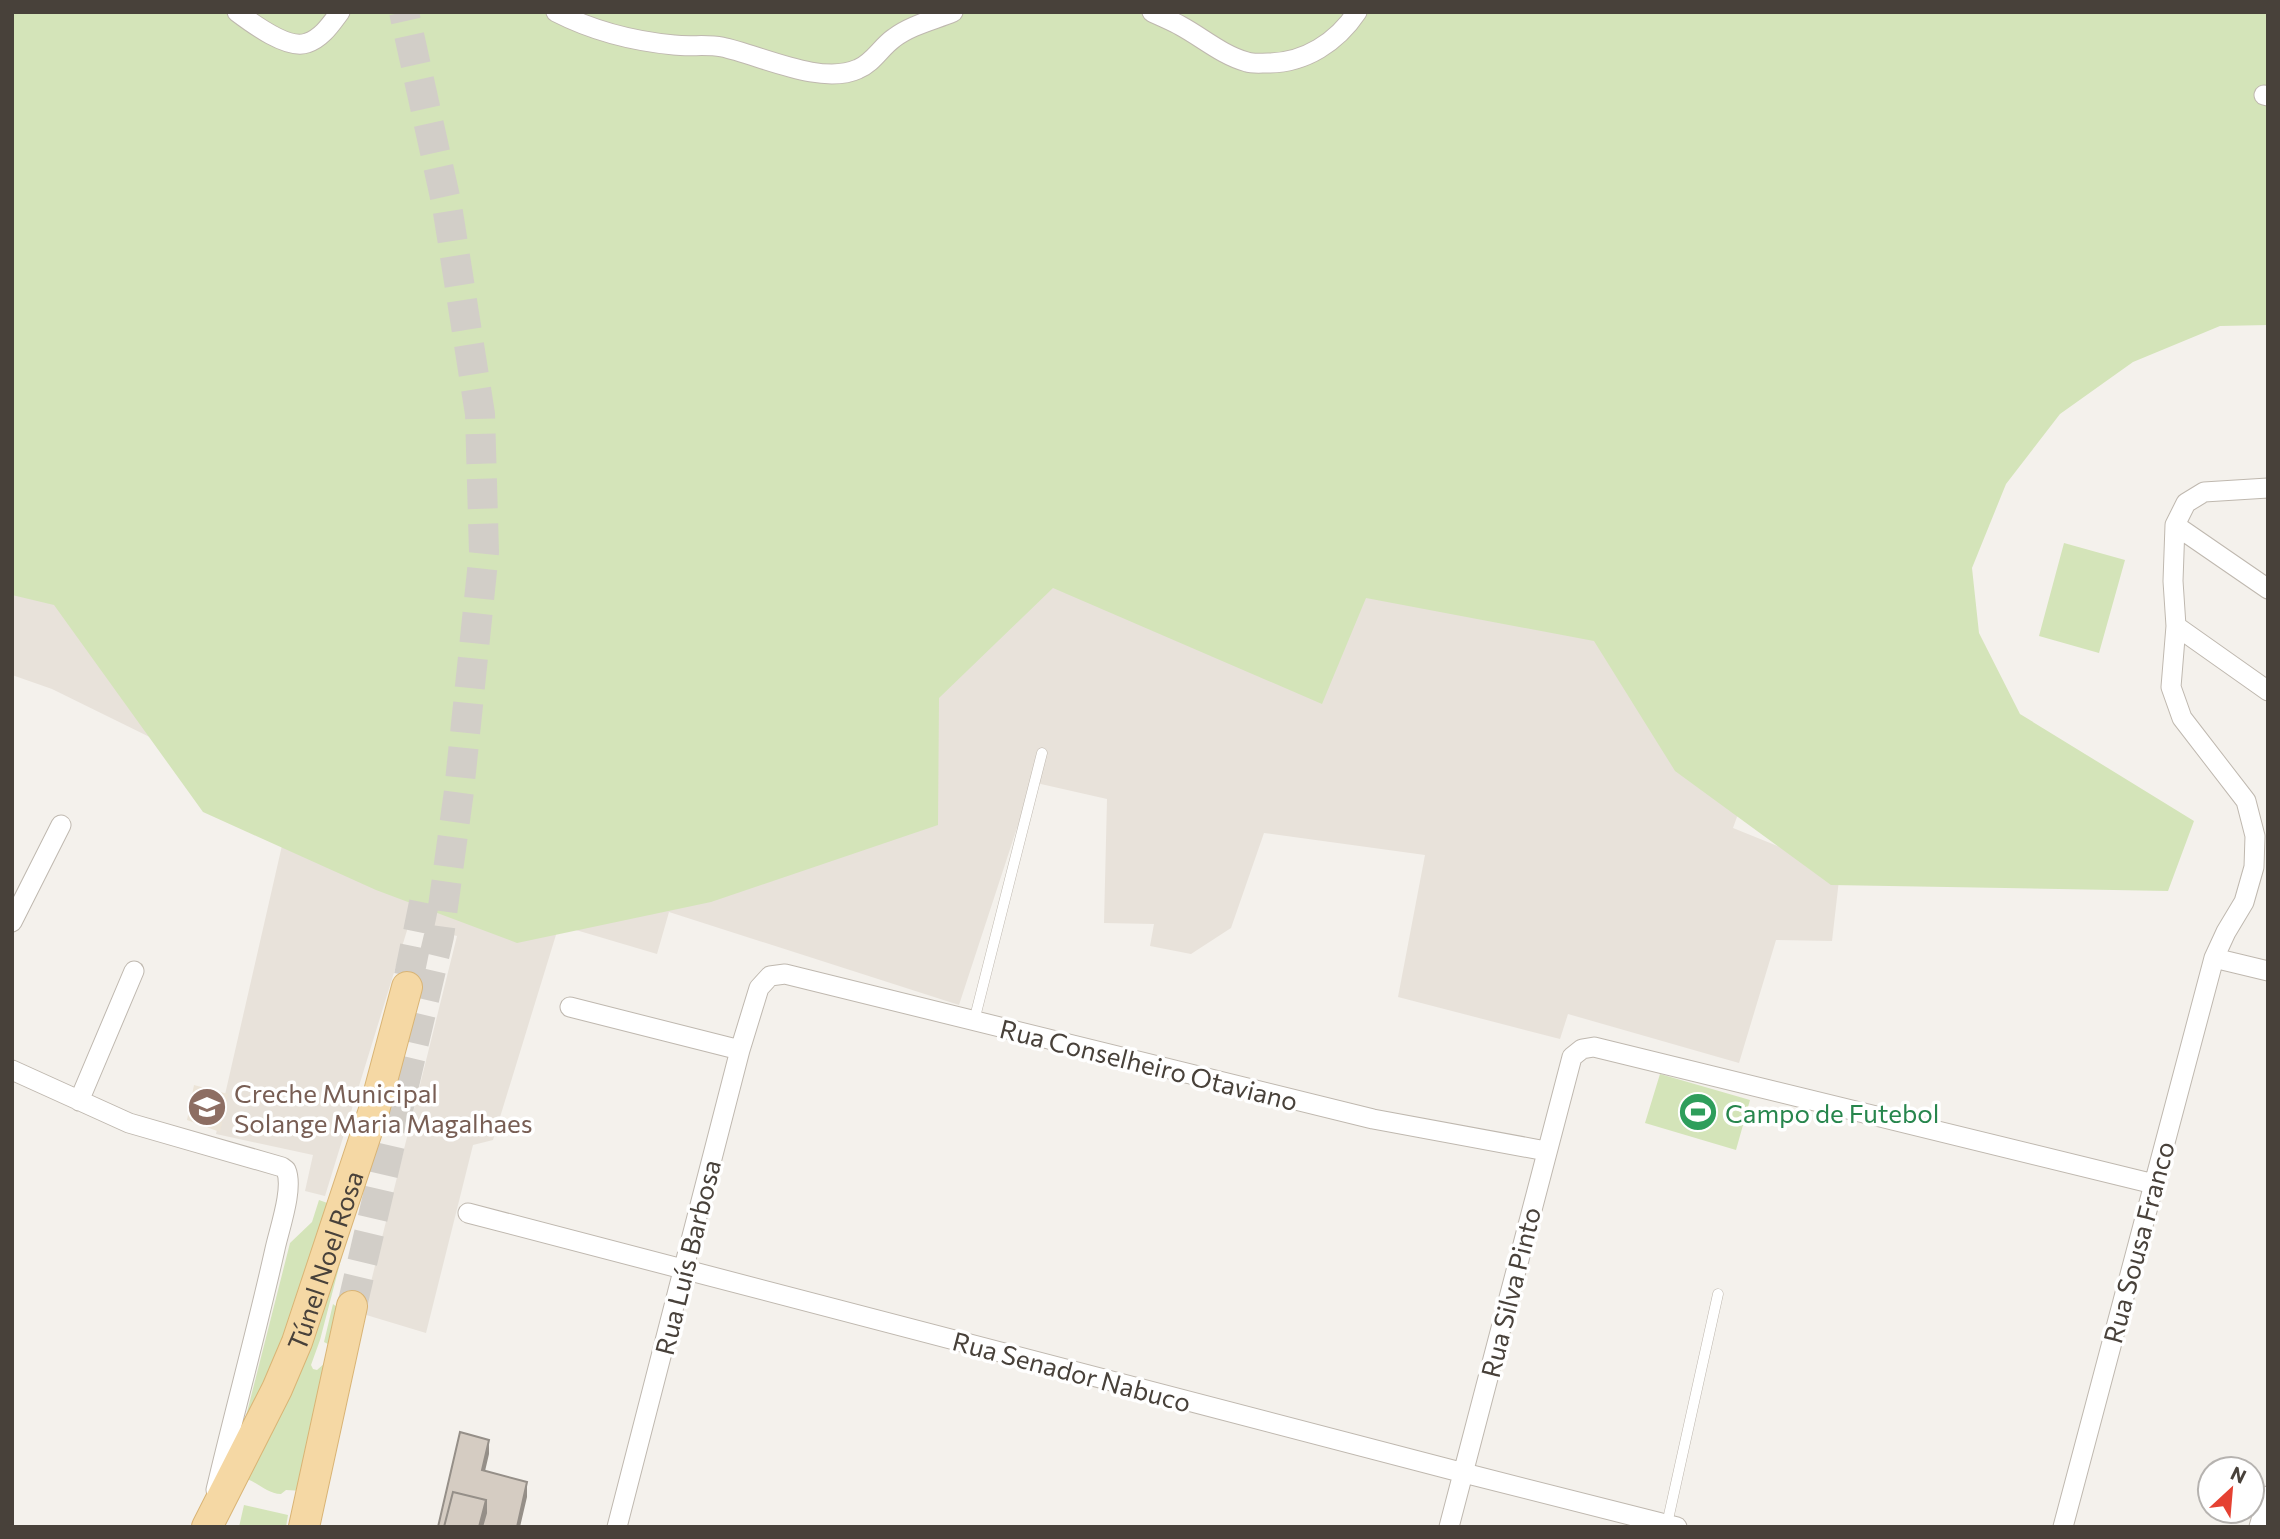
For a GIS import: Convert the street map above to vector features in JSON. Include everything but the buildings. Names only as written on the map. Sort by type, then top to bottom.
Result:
[{"type":"main road","name":"Túnel Noel Rosa","points":[[208,1523],[297,1342],[375,1107],[407,987]]},
{"type":"main road","name":"Túnel Noel Rosa","points":[[304,1527],[352,1306]]},
{"type":"street","points":[[237,12],[287,42],[306,44],[324,33],[340,12]]},
{"type":"street","points":[[556,12],[577,23],[628,39],[676,46],[719,46],[810,72],[838,74],[858,69],[873,59],[893,38],[913,27],[953,12]]},
{"type":"street","points":[[1152,12],[1181,26],[1215,49],[1249,63],[1282,63],[1307,56],[1333,40],[1348,26],[1357,12]]},
{"type":"street","points":[[2268,488],[2204,492],[2186,503],[2175,525],[2268,589]]},
{"type":"street","name":"Rua Sousa Franco","points":[[2063,1527],[2214,958],[2244,902],[2255,867],[2255,836],[2246,801],[2182,718],[2171,687],[2176,626],[2175,525]]},
{"type":"street","points":[[2176,626],[2268,691]]},
{"type":"street","points":[[12,922],[61,825]]},
{"type":"street","points":[[2214,958],[2268,971]]},
{"type":"street","points":[[79,1101],[134,971]]},
{"type":"street","name":"Rua Conselheiro Otaviano","points":[[759,988],[770,976],[785,974],[1373,1119],[1546,1151]]},
{"type":"street","name":"Rua Luís Barbosa","points":[[617,1527],[740,1050],[759,988]]},
{"type":"street","points":[[570,1007],[740,1050]]},
{"type":"street","name":"Rua Silva Pinto","points":[[1449,1527],[1546,1151],[1572,1057],[1581,1049],[1594,1047],[2154,1184]]},
{"type":"street","points":[[12,1070],[129,1123],[282,1167],[288,1174],[284,1207],[257,1331],[208,1523]]},
{"type":"street","name":"Rua Senador Nabuco","points":[[468,1213],[1464,1474],[1672,1525]]},
{"type":"street","points":[[2259,1527],[2268,1496]]},
{"type":"lane","points":[[974,1022],[1042,754]]},
{"type":"lane","points":[[1672,1525],[1717,1294]]},
{"type":"shaded area","points":[[12,12],[738,12],[1759,756],[1733,828],[1840,871],[1832,941],[1776,940],[1739,1063],[1568,1014],[1560,1039],[1398,997],[1425,855],[1264,833],[1231,928],[1191,954],[1150,946],[1154,924],[1104,923],[1107,799],[1032,782],[959,1005],[669,912],[657,954],[559,925],[493,1140],[473,1145],[426,1333],[363,1314],[457,936],[409,924],[325,1196],[305,1191],[313,1155],[216,1134],[286,828],[174,749],[52,689],[12,675]]},
{"type":"shaded area","name":"Creche Municipal Solange Maria Magalhaes","points":[[194,1085],[228,1094],[220,1132],[187,1120]]},
{"type":"green space","points":[[12,12],[2268,12],[2268,325],[2220,326],[2133,362],[2060,414],[2006,484],[1972,568],[1979,633],[2020,714],[2194,821],[2168,891],[1831,885],[1675,771],[1594,641],[1366,598],[1322,704],[1053,588],[939,698],[938,825],[711,902],[517,943],[376,890],[203,812],[54,605],[12,595]]},
{"type":"green space","points":[[2064,543],[2125,560],[2099,653],[2039,636]]},
{"type":"green space","name":"Campo de Futebol","points":[[1660,1074],[1750,1100],[1736,1150],[1645,1123]]},
{"type":"green space","points":[[319,1200],[330,1204],[280,1356],[243,1428],[290,1243],[312,1222]]},
{"type":"green space","points":[[351,1221],[311,1365],[317,1370],[325,1363],[328,1344],[324,1342],[333,1304],[341,1310],[303,1491],[286,1490],[281,1494],[272,1492],[247,1479]]},
{"type":"green space","points":[[244,1505],[288,1515],[286,1527],[239,1527]]},
{"type":"tunnel","points":[[352,1306],[439,936],[459,791],[484,552],[480,414],[447,206],[404,12]]},
{"type":"tunnel","points":[[409,976],[427,888]]},
{"type":"place","name":"Creche Municipal Solange Maria Magalhaes","points":[[207,1107]]},
{"type":"place","name":"Campo de Futebol","points":[[1698,1112]]}]
